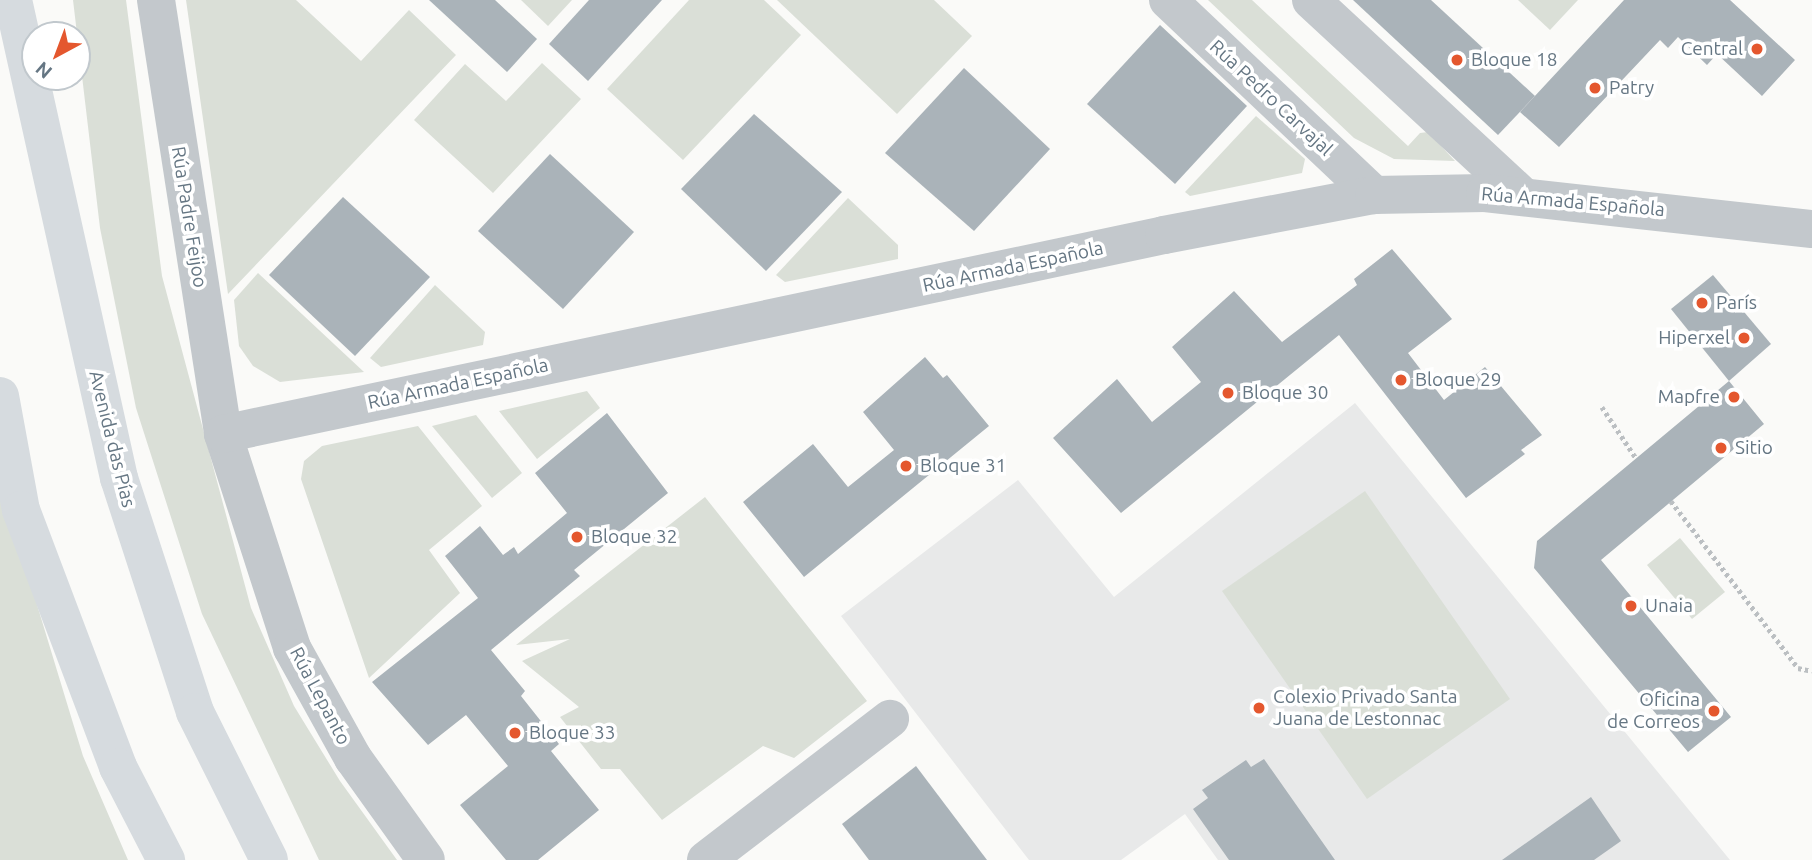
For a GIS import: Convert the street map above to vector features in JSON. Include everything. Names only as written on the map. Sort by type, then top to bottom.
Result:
[{"type":"highway","name":"Avenida das Pías","points":[[13,0],[119,478],[195,712],[269,860]]},
{"type":"highway","points":[[0,396],[21,510]]},
{"type":"highway","points":[[0,435],[21,510],[118,767],[166,860]]},
{"type":"street","name":"Rúa Padre Feijoo","points":[[156,0],[223,434]]},
{"type":"street","name":"Rúa Pedro Carvajal","points":[[1168,0],[1374,195]]},
{"type":"street","points":[[1311,0],[1523,196]]},
{"type":"street","name":"Rúa Armada Española","points":[[223,434],[1190,229],[1374,195],[1523,196],[1812,229]]},
{"type":"street","name":"Rúa Lepanto","points":[[223,434],[292,648],[353,758],[426,860]]},
{"type":"street","points":[[706,860],[890,719]]},
{"type":"path","points":[[1602,407],[1636,458]]},
{"type":"path","points":[[1671,501],[1798,668],[1812,671]]},
{"type":"shaded area","points":[[73,0],[126,0],[162,276],[251,608],[294,706],[340,781],[397,860],[319,860],[202,614],[136,408],[100,228],[84,91],[91,91],[91,21],[75,21]]},
{"type":"shaded area","points":[[186,0],[296,0],[361,61],[409,10],[456,55],[228,294]]},
{"type":"shaded area","points":[[521,0],[572,0],[548,26]]},
{"type":"shaded area","points":[[689,0],[764,0],[801,35],[683,160],[607,89]]},
{"type":"shaded area","points":[[777,0],[934,0],[972,36],[897,114]]},
{"type":"shaded area","points":[[1208,0],[1252,0],[1408,146],[1420,133],[1428,132],[1455,161],[1394,159],[1354,138]]},
{"type":"shaded area","points":[[1518,0],[1578,0],[1550,30]]},
{"type":"shaded area","points":[[542,63],[581,99],[493,193],[414,120],[465,64],[506,101]]},
{"type":"shaded area","points":[[1256,116],[1305,159],[1302,173],[1190,196],[1185,192]]},
{"type":"shaded area","points":[[848,198],[898,245],[898,259],[785,282],[776,275]]},
{"type":"shaded area","points":[[258,273],[364,372],[280,382],[253,366],[239,346],[234,300]]},
{"type":"shaded area","points":[[435,285],[485,332],[483,345],[381,367],[370,358]]},
{"type":"shaded area","points":[[587,391],[600,408],[537,459],[499,411]]},
{"type":"shaded area","name":"Colexio Privado Santa Juana de Lestonnac","points":[[1355,403],[1730,860],[1218,860],[1185,814],[1121,860],[1029,860],[841,616],[1018,480],[1114,597]]},
{"type":"shaded area","points":[[476,415],[522,473],[492,498],[432,426]]},
{"type":"shaded area","points":[[418,426],[482,506],[429,550],[460,593],[369,678],[301,479],[304,461],[322,446]]},
{"type":"shaded area","points":[[0,483],[83,756],[128,860],[0,860]]},
{"type":"shaded area","points":[[1365,491],[1510,699],[1367,799],[1222,591]]},
{"type":"shaded area","points":[[705,497],[867,701],[794,758],[763,746],[662,820],[620,769],[601,769],[560,717],[579,707],[522,661],[570,639],[516,645]]},
{"type":"shaded area","points":[[1680,538],[1725,592],[1692,619],[1647,565]]},
{"type":"building","points":[[429,0],[495,0],[537,39],[507,72]]},
{"type":"building","points":[[589,0],[662,0],[588,81],[549,44]]},
{"type":"building","name":"Bloque 18","points":[[1353,0],[1431,0],[1535,96],[1498,135]]},
{"type":"building","points":[[1624,0],[1730,0],[1795,60],[1762,96],[1717,54],[1707,65],[1678,37],[1668,48],[1660,40],[1559,147],[1520,112]]},
{"type":"building","points":[[1160,25],[1247,106],[1175,184],[1087,104]]},
{"type":"building","points":[[964,68],[1050,149],[974,231],[885,153]]},
{"type":"building","points":[[754,114],[842,192],[766,271],[681,189]]},
{"type":"building","points":[[550,154],[634,232],[563,309],[478,231]]},
{"type":"building","points":[[343,197],[430,277],[355,356],[269,275]]},
{"type":"building","points":[[1392,249],[1452,319],[1408,353],[1444,400],[1485,367],[1542,435],[1521,450],[1525,454],[1466,498],[1339,335],[1121,513],[1053,438],[1117,379],[1152,422],[1201,382],[1172,347],[1234,291],[1282,342],[1357,285],[1354,279]]},
{"type":"building","points":[[1713,275],[1771,344],[1729,381],[1671,309]]},
{"type":"building","name":"Bloque 31","points":[[925,357],[943,378],[947,375],[989,426],[804,577],[743,502],[813,444],[848,487],[894,450],[863,412]]},
{"type":"building","points":[[1729,381],[1764,424],[1601,560],[1731,717],[1688,752],[1534,568],[1537,541]]},
{"type":"building","points":[[607,413],[668,493],[574,570],[580,576],[491,650],[525,691],[521,696],[559,744],[551,751],[599,810],[538,860],[506,860],[460,805],[508,766],[466,715],[428,745],[372,682],[478,598],[445,556],[480,526],[503,555],[514,547],[518,554],[567,513],[535,473]]},
{"type":"building","points":[[1264,759],[1335,860],[1229,860],[1193,809],[1208,798],[1202,790],[1246,760],[1251,767]]},
{"type":"building","points":[[916,766],[987,860],[869,860],[842,824]]},
{"type":"building","points":[[1591,797],[1621,841],[1594,860],[1502,860]]},
{"type":"place","name":"Central","points":[[1757,49]]},
{"type":"place","name":"Bloque 18","points":[[1457,60]]},
{"type":"place","name":"Patry","points":[[1595,88]]},
{"type":"place","name":"París","points":[[1702,303]]},
{"type":"place","name":"Hiperxel","points":[[1744,338]]},
{"type":"place","name":"Bloque 29","points":[[1401,380]]},
{"type":"place","name":"Bloque 30","points":[[1228,393]]},
{"type":"place","name":"Mapfre","points":[[1734,397]]},
{"type":"place","name":"Sitio","points":[[1721,448]]},
{"type":"place","name":"Bloque 31","points":[[906,466]]},
{"type":"place","name":"Bloque 32","points":[[577,537]]},
{"type":"place","name":"Unaia","points":[[1631,606]]},
{"type":"place","name":"Colexio Privado Santa Juana de Lestonnac","points":[[1259,708]]},
{"type":"place","name":"Oficina de Correos","points":[[1714,711]]},
{"type":"place","name":"Bloque 33","points":[[515,733]]}]
